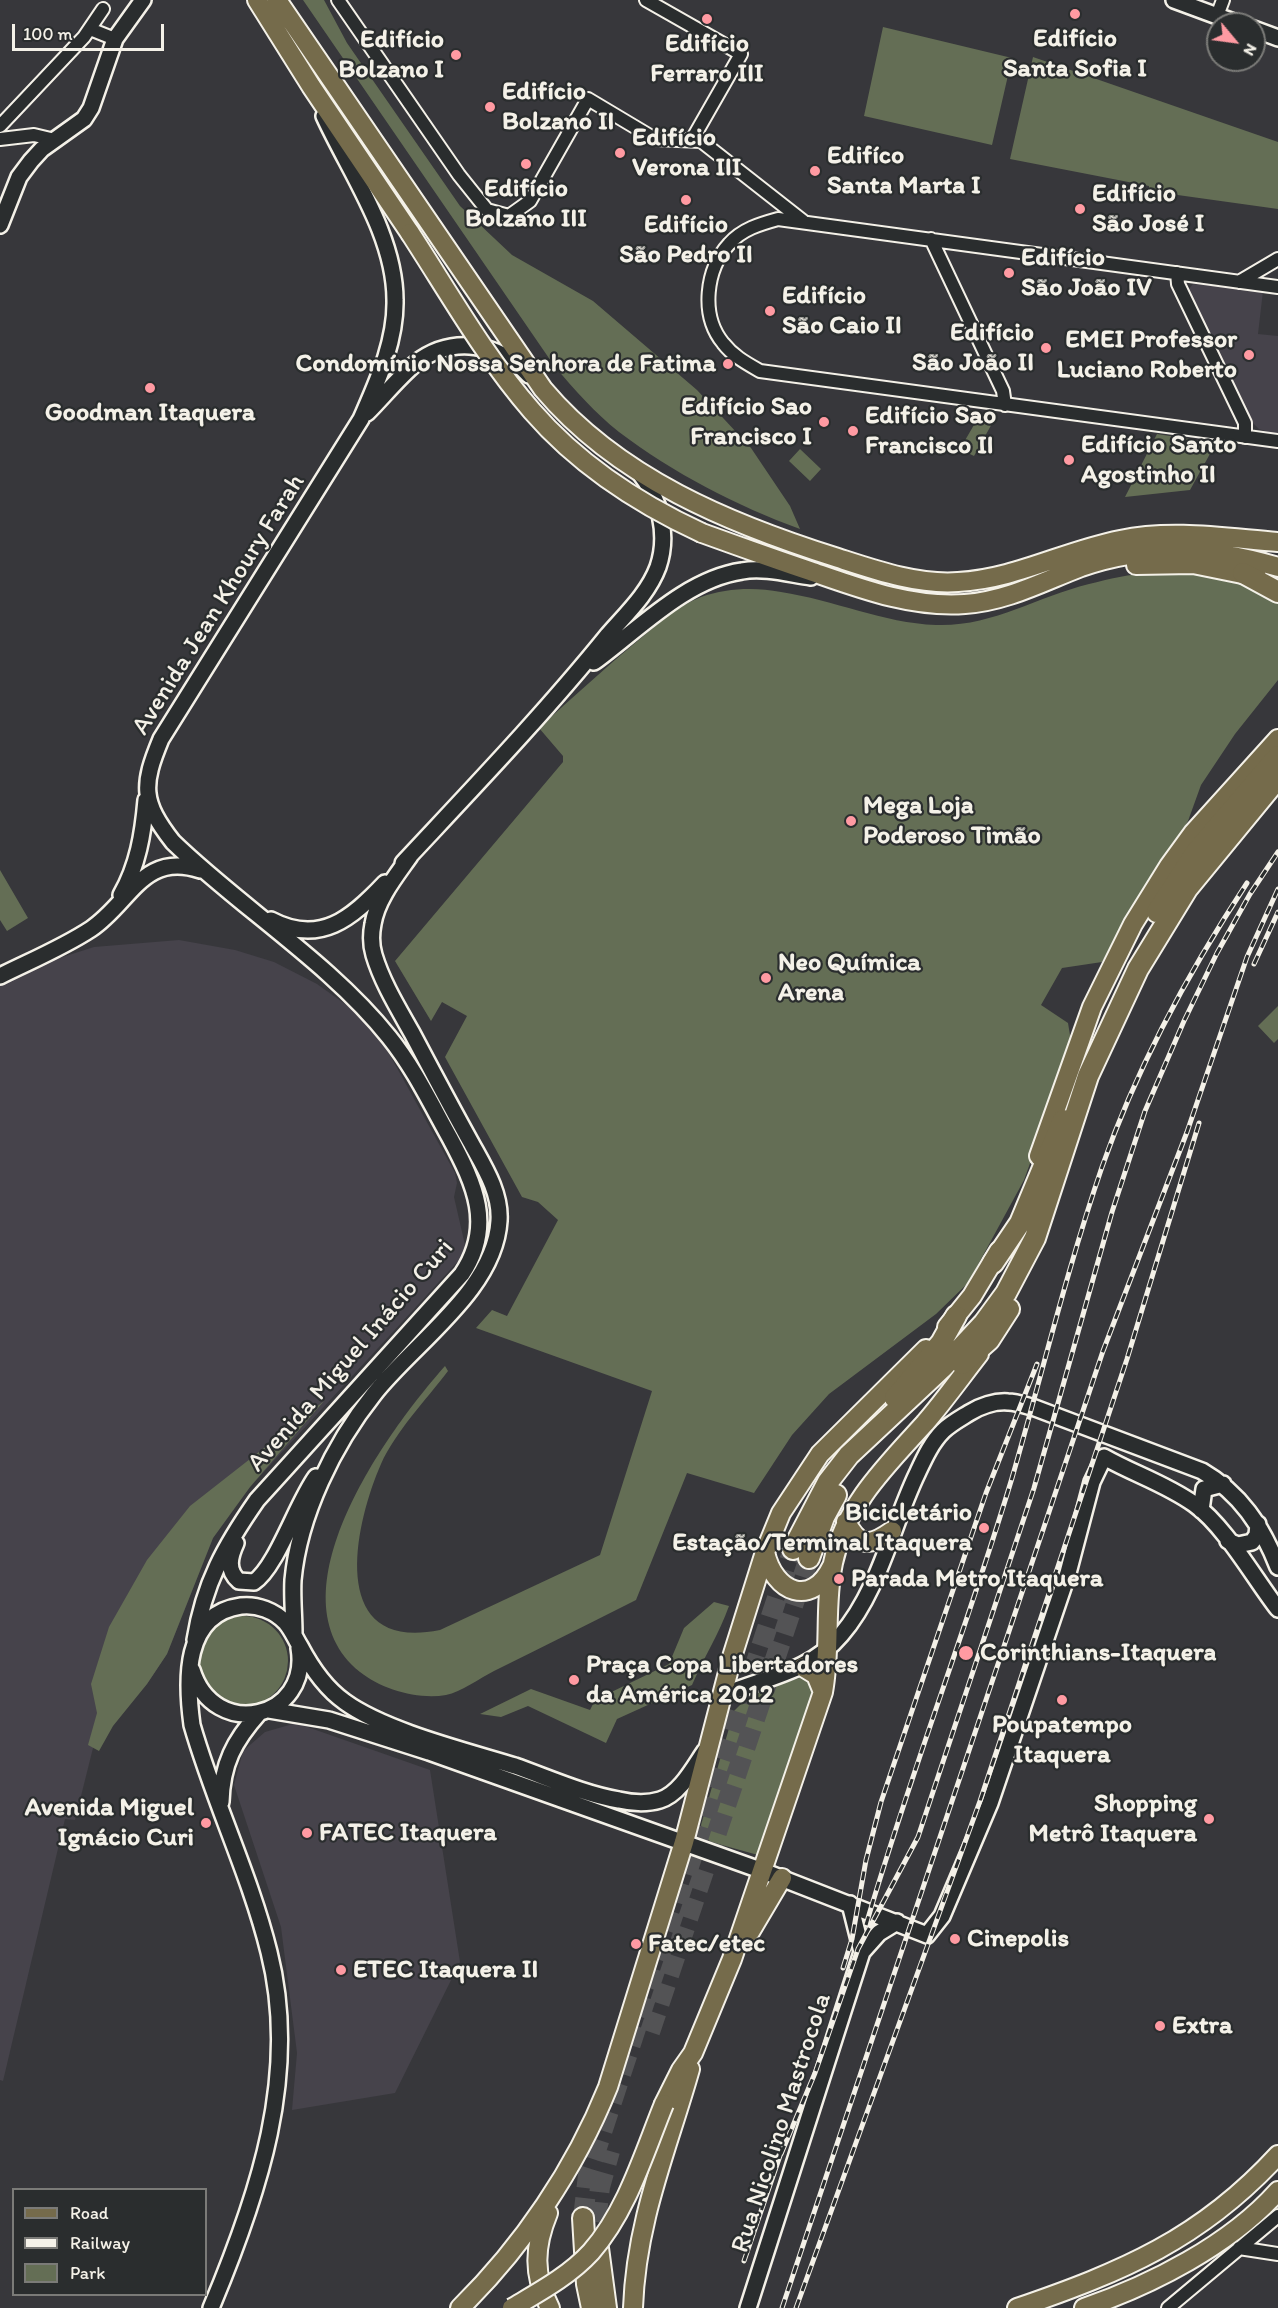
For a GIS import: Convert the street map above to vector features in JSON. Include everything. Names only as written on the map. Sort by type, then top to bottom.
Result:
[{"type":"highway","points":[[1242,565],[1278,592]]},
{"type":"highway","points":[[1102,1041],[1134,954],[1180,872],[1278,756]]},
{"type":"highway","points":[[862,1440],[943,1367],[984,1323],[1006,1293],[1035,1238],[1088,1076],[1102,1041],[1152,943],[1187,889],[1278,778]]},
{"type":"highway","points":[[956,1316],[941,1343],[828,1482],[801,1554],[860,1462],[989,1340],[1016,1298],[1046,1238],[1109,1058],[1148,975],[1201,890],[1278,798]]},
{"type":"highway","points":[[993,1263],[1020,1223],[1064,1116],[1088,1076]]},
{"type":"highway","points":[[592,2308],[587,2284],[589,2220],[606,2308]]},
{"type":"main road","points":[[257,0],[311,86],[487,352],[519,395],[554,434],[591,466],[636,497],[679,522],[791,570],[840,581],[907,601],[964,604],[1017,594],[1063,574],[1118,566],[1179,563],[1278,567]]},
{"type":"main road","points":[[277,0],[543,389],[566,415],[635,467],[697,505],[749,528],[850,562],[920,579],[956,582],[990,579],[1076,552],[1145,536],[1207,536],[1278,542]]},
{"type":"main road","points":[[1251,540],[1278,550]]},
{"type":"main road","points":[[1242,565],[1278,584]]},
{"type":"main road","points":[[460,2308],[504,2261],[568,2168],[596,2117],[608,2087],[684,1842],[721,1696],[765,1552],[781,1513],[820,1454],[956,1316],[993,1263],[1034,1169],[1092,1007],[1133,924],[1169,866],[1193,833],[1278,739]]},
{"type":"main road","points":[[765,1552],[773,1576],[794,1590],[802,1591],[816,1584],[829,1572],[846,1522],[875,1479],[934,1412],[989,1340]]},
{"type":"main road","points":[[846,1522],[858,1539],[864,1542],[879,1540],[892,1531]]},
{"type":"main road","points":[[633,2308],[637,2260],[645,2214],[693,2053],[732,1959],[823,1692],[828,1648],[828,1595],[833,1563]]},
{"type":"main road","points":[[803,1667],[816,1676],[823,1692]]},
{"type":"main road","points":[[732,1959],[782,1878]]},
{"type":"main road","points":[[512,2308],[575,2266],[602,2237],[630,2186],[664,2104],[681,2070],[693,2053]]},
{"type":"main road","points":[[1017,2308],[1130,2266],[1187,2235],[1229,2203],[1278,2155]]},
{"type":"main road","points":[[550,2308],[540,2290],[536,2254],[540,2234],[568,2168]]},
{"type":"main road","points":[[1084,2308],[1142,2286],[1205,2250],[1249,2218],[1278,2191]]},
{"type":"street","points":[[0,225],[19,177],[42,149],[84,118],[91,108],[115,39],[143,0]]},
{"type":"street","points":[[338,0],[459,176],[487,210],[497,215],[509,216],[530,201],[588,99],[655,139],[693,138],[720,154],[803,221]]},
{"type":"street","points":[[646,0],[741,54],[693,138]]},
{"type":"street","points":[[1174,0],[1206,12]]},
{"type":"street","points":[[0,126],[90,29],[103,9]]},
{"type":"street","points":[[90,29],[115,39]]},
{"type":"street","name":"Avenida Jean Khoury Farah","points":[[146,794],[151,764],[165,731],[212,661],[361,419],[382,371],[389,341],[395,300],[390,264],[375,219],[311,86]]},
{"type":"street","points":[[0,139],[34,135],[55,140]]},
{"type":"street","points":[[1278,287],[778,219],[746,230],[729,244],[716,264],[710,281],[710,313],[722,342],[736,357],[760,371],[1278,441]]},
{"type":"street","points":[[931,239],[1003,392],[1005,405]]},
{"type":"street","points":[[1239,282],[1278,259]]},
{"type":"street","points":[[1177,273],[1178,284],[1245,423],[1245,438]]},
{"type":"street","name":"Avenida Jean Khoury Farah","points":[[361,419],[416,364],[444,349],[463,345],[482,346],[496,352],[524,370],[543,389]]},
{"type":"street","points":[[253,910],[291,928],[312,930],[332,926],[349,918],[410,856],[574,677],[653,579],[663,540],[655,500],[645,480],[635,467]]},
{"type":"street","points":[[574,677],[701,584],[744,570],[791,570]]},
{"type":"street","points":[[146,794],[155,817],[173,842],[208,872]]},
{"type":"street","name":"Avenida Miguel Inácio Curi","points":[[112,910],[136,862],[144,828],[146,794]]},
{"type":"street","name":"Avenida Miguel Inácio Curi","points":[[296,1639],[292,1599],[298,1553],[316,1493],[332,1456],[374,1394],[457,1305],[483,1272],[496,1237],[499,1220],[497,1200],[485,1167],[396,1004],[374,954],[373,921],[381,903],[410,856]]},
{"type":"street","name":"Avenida Miguel Inácio Curi","points":[[0,976],[65,945],[93,928],[148,874],[163,867],[187,865],[208,872],[350,996],[389,1037],[417,1078],[454,1147],[480,1212],[478,1241],[474,1256],[462,1274],[257,1500],[231,1538],[208,1584],[200,1606],[188,1696],[192,1725],[270,1953],[281,2030],[277,2094],[263,2160],[235,2247],[211,2308]]},
{"type":"street","points":[[721,1696],[803,1667],[828,1648],[851,1622],[874,1579],[924,1458],[944,1431],[974,1410],[1001,1402],[1045,1412],[1202,1471],[1223,1484],[1258,1524],[1278,1567]]},
{"type":"street","points":[[257,1500],[235,1545],[230,1561],[234,1576],[246,1583],[254,1582],[267,1570],[302,1498],[332,1456]]},
{"type":"street","points":[[191,1667],[197,1685],[207,1700],[222,1710],[240,1715],[264,1712],[329,1720],[429,1752],[684,1842],[927,1935],[942,1916],[990,1803],[1068,1573],[1092,1482],[1104,1457],[1166,1486],[1201,1510],[1228,1541],[1278,1609]]},
{"type":"street","points":[[1201,1510],[1204,1489],[1223,1484]]},
{"type":"street","points":[[1228,1541],[1238,1545],[1252,1542],[1257,1536],[1258,1524]]},
{"type":"street","name":"Avenida Miguel Inácio Curi","points":[[195,1640],[203,1626],[215,1615],[228,1608],[243,1605],[273,1612],[296,1639]]},
{"type":"street","points":[[264,1712],[282,1701],[293,1688],[299,1672],[296,1639]]},
{"type":"street","points":[[296,1639],[329,1689],[363,1713],[457,1748],[617,1800],[648,1802],[662,1800],[679,1786],[706,1750]]},
{"type":"street","name":"Avenida Miguel Inácio Curi","points":[[221,1814],[221,1779],[232,1747],[264,1712]]},
{"type":"street","points":[[850,1904],[862,1952]]},
{"type":"street","name":"Rua Nicolino Mastrocola","points":[[748,2308],[862,1952],[879,1933],[897,1922]]},
{"type":"street","points":[[1170,2307],[1278,2216]]},
{"type":"street","points":[[1239,2248],[1278,2253]]},
{"type":"shaded area","name":"EMEI Professor Luciano Roberto","points":[[1193,284],[1263,291],[1258,334],[1278,336],[1278,435],[1259,429],[1253,423],[1188,290]]},
{"type":"shaded area","points":[[179,940],[235,950],[274,962],[317,984],[359,1014],[381,1039],[455,1173],[457,1183],[454,1197],[465,1245],[461,1258],[250,1487],[213,1538],[167,1654],[147,1684],[93,1748],[75,1820],[65,1819],[3,2081],[0,2080],[0,981],[19,971],[94,947]]},
{"type":"shaded area","points":[[296,1723],[430,1770],[460,1962],[395,2093],[292,2110],[297,2053],[281,1927],[234,1785],[243,1751],[265,1732]]},
{"type":"green space","points":[[303,0],[324,0],[347,43],[460,206],[512,255],[593,301],[697,390],[751,448],[790,506],[800,529],[729,499],[683,475],[619,432],[586,401],[555,367]]},
{"type":"green space","points":[[883,27],[1012,58],[992,145],[864,116]]},
{"type":"green space","points":[[1033,57],[1278,142],[1278,209],[1149,191],[1149,186],[1010,159]]},
{"type":"green space","points":[[978,418],[994,420],[974,456],[960,449]]},
{"type":"green space","points":[[1157,434],[1216,443],[1190,490],[1125,497]]},
{"type":"green space","points":[[800,449],[821,469],[810,481],[789,461]]},
{"type":"green space","name":"Neo Química Arena","points":[[1215,569],[1278,599],[1278,680],[1235,734],[1201,785],[1188,821],[1102,962],[1062,968],[1041,1005],[1068,1023],[1072,1047],[1024,1180],[968,1283],[936,1314],[829,1394],[792,1435],[754,1493],[687,1473],[636,1600],[446,1695],[424,1696],[400,1692],[360,1672],[335,1640],[326,1601],[331,1559],[346,1514],[369,1471],[421,1394],[445,1366],[448,1371],[403,1428],[381,1464],[363,1520],[358,1551],[358,1580],[365,1604],[380,1623],[404,1632],[440,1630],[600,1555],[652,1391],[476,1328],[492,1310],[507,1316],[558,1220],[538,1202],[522,1197],[445,1057],[467,1016],[442,1002],[431,1021],[395,961],[563,762],[563,756],[539,728],[662,621],[684,605],[711,594],[741,589],[771,590],[820,600],[878,616],[936,625],[976,621],[1089,584],[1112,579],[1143,574]]},
{"type":"green space","points":[[0,870],[28,918],[7,931],[0,920]]},
{"type":"green space","points":[[1278,1006],[1278,1039],[1274,1043],[1258,1026]]},
{"type":"green space","points":[[324,1401],[250,1487],[213,1538],[167,1654],[147,1684],[113,1726],[99,1751],[88,1745],[97,1713],[91,1684],[109,1627],[147,1560],[190,1506]]},
{"type":"green space","points":[[714,1602],[729,1606],[692,1685],[617,1719],[606,1743],[528,1706],[501,1717],[480,1714],[531,1689],[590,1710],[595,1700],[669,1664],[684,1628]]},
{"type":"green space","points":[[243,1616],[260,1619],[275,1629],[285,1644],[288,1661],[285,1678],[275,1693],[260,1703],[243,1706],[226,1703],[211,1693],[201,1678],[198,1661],[201,1644],[211,1629],[226,1619]]},
{"type":"green space","points":[[802,1677],[810,1680],[817,1689],[758,1855],[711,1842],[703,1835],[701,1825],[734,1711],[750,1695]]},
{"type":"tunnel","points":[[583,2218],[588,2175],[793,1549]]},
{"type":"tunnel","points":[[650,2032],[809,1558]]},
{"type":"tunnel","points":[[857,1926],[864,1920],[877,1925],[879,1933]]},
{"type":"tunnel","points":[[596,2222],[600,2187],[610,2151]]},
{"type":"railway","points":[[781,2154],[815,2073],[858,1949],[918,1837],[1034,1488],[1112,1212],[1145,1111],[1184,1021],[1217,953],[1250,894],[1278,852]]},
{"type":"railway","points":[[866,1925],[901,1813],[995,1534],[1077,1244],[1102,1167],[1131,1093],[1166,1020],[1205,950],[1247,883]]},
{"type":"railway","points":[[782,2308],[1103,1351],[1187,1132],[1247,957],[1278,889]]},
{"type":"railway","points":[[1254,964],[1278,912]]},
{"type":"railway","points":[[796,2308],[980,1801],[1127,1359],[1199,1123]]},
{"type":"railway","points":[[843,1968],[852,1939],[866,1860],[881,1802],[986,1493],[1037,1364]]},
{"type":"railway","points":[[744,2261],[783,2147]]},
{"type":"place","name":"Edifício Santa Sofia I","points":[[1075,14]]},
{"type":"place","name":"Edifício Ferraro III","points":[[707,19]]},
{"type":"place","name":"Edifício Bolzano I","points":[[456,55]]},
{"type":"place","name":"Edifício Bolzano II","points":[[490,107]]},
{"type":"place","name":"Edifício Verona III","points":[[620,153]]},
{"type":"place","name":"Edifício Bolzano III","points":[[526,164]]},
{"type":"place","name":"Edifíco Santa Marta I","points":[[815,171]]},
{"type":"place","name":"Edifício São Pedro II","points":[[686,200]]},
{"type":"place","name":"Edifício São José I","points":[[1080,209]]},
{"type":"place","name":"Edifício São João IV","points":[[1009,273]]},
{"type":"place","name":"Edifício São Caio II","points":[[770,311]]},
{"type":"place","name":"Edifício São João II","points":[[1046,348]]},
{"type":"place","name":"EMEI Professor Luciano Roberto","points":[[1249,355]]},
{"type":"place","name":"Condomínio Nossa Senhora de Fatima","points":[[728,364]]},
{"type":"place","name":"Goodman Itaquera","points":[[150,388]]},
{"type":"place","name":"Edifício Sao Francisco I","points":[[824,422]]},
{"type":"place","name":"Edifício Sao Francisco II","points":[[853,431]]},
{"type":"place","name":"Edifício Santo Agostinho II","points":[[1069,460]]},
{"type":"place","name":"Mega Loja Poderoso Timão","points":[[851,821]]},
{"type":"place","name":"Neo Química Arena","points":[[766,978]]},
{"type":"place","name":"Bicicletário Estação/Terminal Itaquera","points":[[984,1528]]},
{"type":"place","name":"Parada Metro Itaquera","points":[[839,1579]]},
{"type":"place","name":"Corinthians-Itaquera","points":[[966,1653]]},
{"type":"place","name":"Praça Copa Libertadores da América 2012","points":[[574,1680]]},
{"type":"place","name":"Poupatempo Itaquera","points":[[1062,1700]]},
{"type":"place","name":"Shopping Metrô Itaquera","points":[[1209,1819]]},
{"type":"place","name":"Avenida Miguel Ignácio Curi","points":[[206,1823]]},
{"type":"place","name":"FATEC Itaquera","points":[[307,1833]]},
{"type":"place","name":"Cinepolis","points":[[955,1939]]},
{"type":"place","name":"Fatec/etec","points":[[636,1944]]},
{"type":"place","name":"ETEC Itaquera II","points":[[341,1970]]},
{"type":"place","name":"Extra","points":[[1160,2026]]}]
